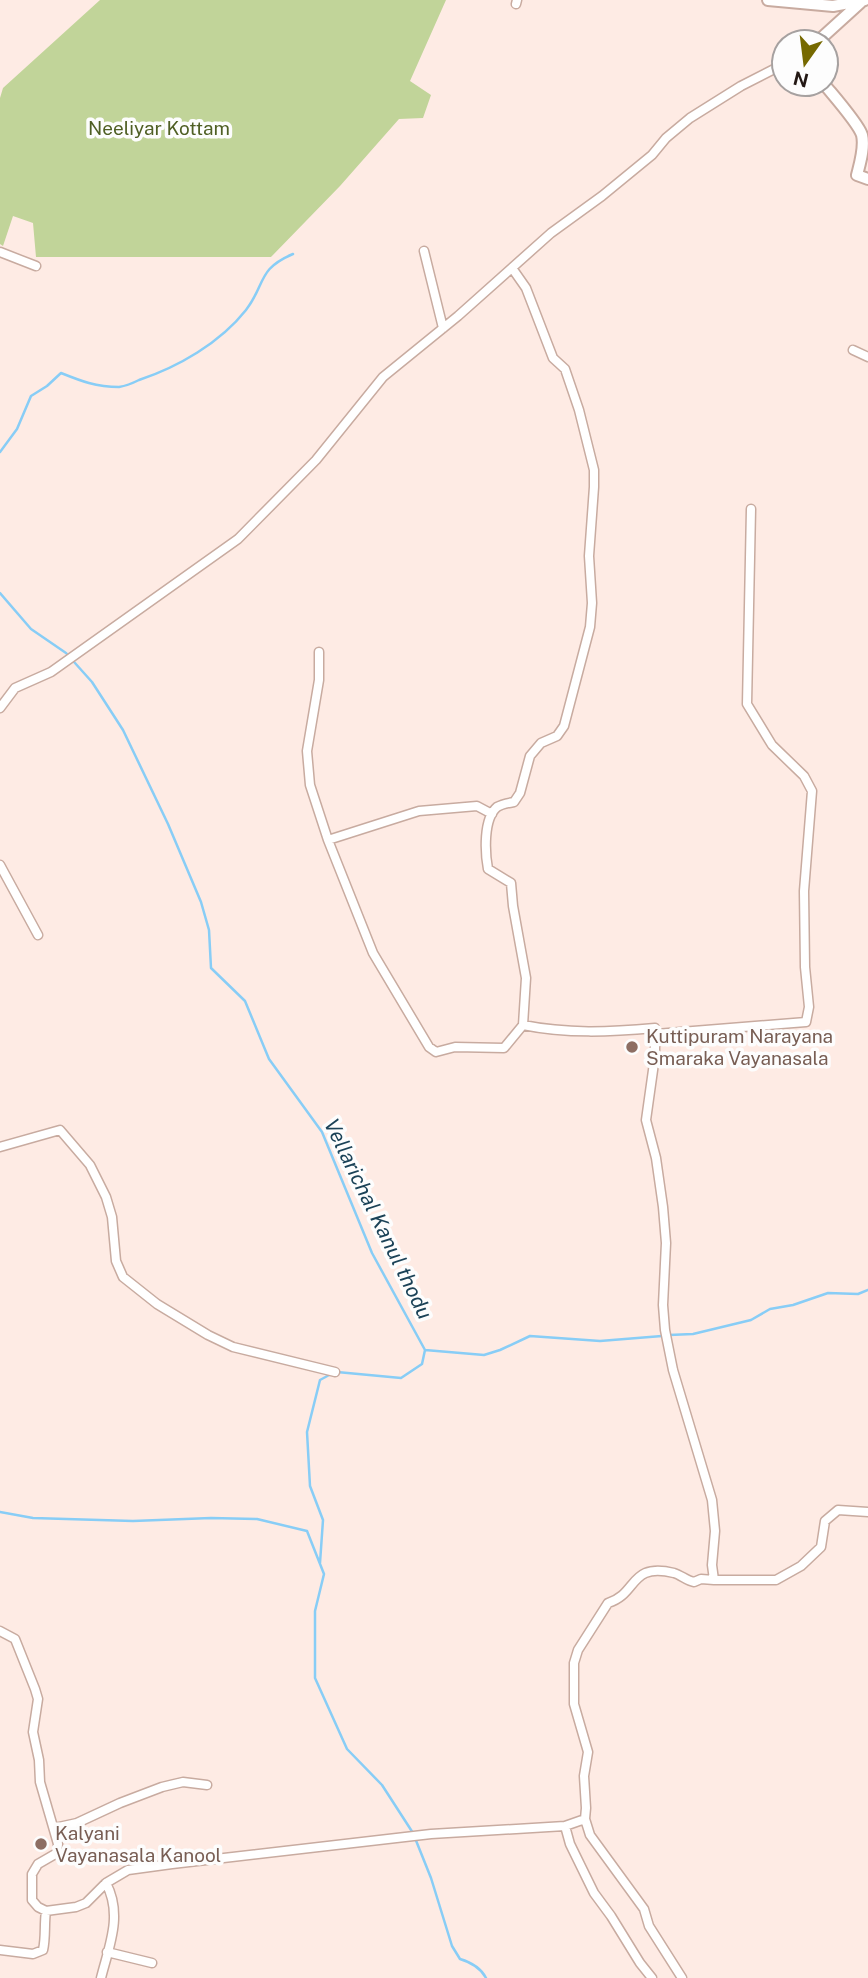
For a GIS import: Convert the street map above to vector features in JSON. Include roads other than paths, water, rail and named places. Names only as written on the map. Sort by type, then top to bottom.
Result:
[{"type":"main road","points":[[768,0],[833,5],[863,1]]},
{"type":"main road","points":[[833,28],[863,1]]},
{"type":"main road","points":[[836,98],[862,135],[858,175],[868,179]]},
{"type":"street","points":[[0,708],[15,688],[63,664],[238,539],[316,460],[383,377],[551,233],[652,155],[666,138],[690,118],[770,71]]},
{"type":"street","points":[[424,251],[443,328]]},
{"type":"street","points":[[0,252],[36,266]]},
{"type":"street","points":[[319,653],[319,680],[307,751],[310,785],[328,840],[373,953],[429,1047],[436,1052],[455,1047],[504,1048],[523,1025],[526,978],[511,883],[488,869],[487,832],[492,814],[499,805],[514,802],[520,793],[530,757],[541,743],[557,736],[565,726],[590,627],[592,603],[589,556],[594,487],[594,470],[579,410],[565,369],[553,358],[526,288],[513,267]]},
{"type":"street","points":[[853,350],[868,357]]},
{"type":"street","points":[[656,1034],[806,1022],[809,1007],[805,967],[804,891],[813,790],[804,776],[772,745],[747,704],[751,509]]},
{"type":"street","points":[[328,840],[419,811],[477,806],[492,814]]},
{"type":"street","points":[[0,865],[38,935]]},
{"type":"street","points":[[523,1025],[573,1032],[655,1028],[656,1056],[646,1120],[656,1158],[663,1207],[666,1243],[663,1305],[665,1330],[673,1370],[712,1500],[715,1531],[712,1566],[715,1580]]},
{"type":"street","points":[[0,1147],[60,1130],[90,1165],[106,1197],[112,1217],[116,1261],[123,1278],[157,1304],[233,1347],[335,1372]]},
{"type":"street","points":[[682,1978],[649,1926],[644,1909],[590,1835],[584,1819],[584,1776],[588,1752],[574,1704],[574,1663],[578,1650],[608,1603],[619,1600],[640,1574],[656,1571],[676,1574],[694,1583],[701,1579],[776,1580],[802,1566],[821,1547],[825,1521],[838,1510],[868,1512]]},
{"type":"street","points":[[0,1631],[15,1639],[38,1699],[33,1732],[40,1782],[58,1843],[57,1853],[34,1868],[31,1882],[32,1900],[46,1911],[76,1908],[86,1903],[106,1884],[128,1870],[409,1837],[565,1826],[584,1819]]},
{"type":"street","points":[[54,1828],[77,1823],[162,1787],[183,1782],[207,1785]]},
{"type":"street","points":[[565,1826],[570,1844],[594,1893],[652,1978]]},
{"type":"street","points":[[101,1978],[115,1911],[112,1895],[106,1884]]},
{"type":"street","points":[[0,1950],[33,1954],[43,1950],[46,1941],[46,1911]]},
{"type":"street","points":[[107,1952],[152,1963]]},
{"type":"waterway","points":[[0,452],[17,429],[31,396],[61,373],[96,385],[119,387],[183,361],[236,322],[273,265],[293,254]]},
{"type":"waterway","name":"Vellarichal Kanul thodu","points":[[0,593],[31,629],[66,653],[92,682],[123,730],[168,824],[201,902],[209,930],[211,968],[245,1001],[269,1059],[322,1132],[372,1253],[425,1350],[422,1364],[401,1378],[337,1372]]},
{"type":"waterway","points":[[669,1335],[693,1334],[751,1320],[770,1309],[793,1305],[828,1293],[858,1294],[868,1290]]},
{"type":"waterway","points":[[425,1350],[484,1355],[530,1336],[600,1341],[662,1336]]},
{"type":"waterway","name":"Vellarichal Kanul thodu","points":[[320,1563],[323,1520],[310,1486],[307,1432],[320,1380],[331,1374]]},
{"type":"waterway","points":[[0,1512],[33,1518],[133,1521],[257,1519],[307,1531],[324,1574],[315,1611],[315,1678],[347,1749],[382,1785],[413,1833],[431,1878],[452,1946],[460,1959],[475,1966],[486,1978]]},
{"type":"place","name":"Kuttipuram Narayana Smaraka Vayanasala","points":[[632,1047]]},
{"type":"place","name":"Kalyani Vayanasala Kanool","points":[[41,1844]]},
{"type":"park label","name":"Neeliyar Kottam","points":[[159,128]]}]
